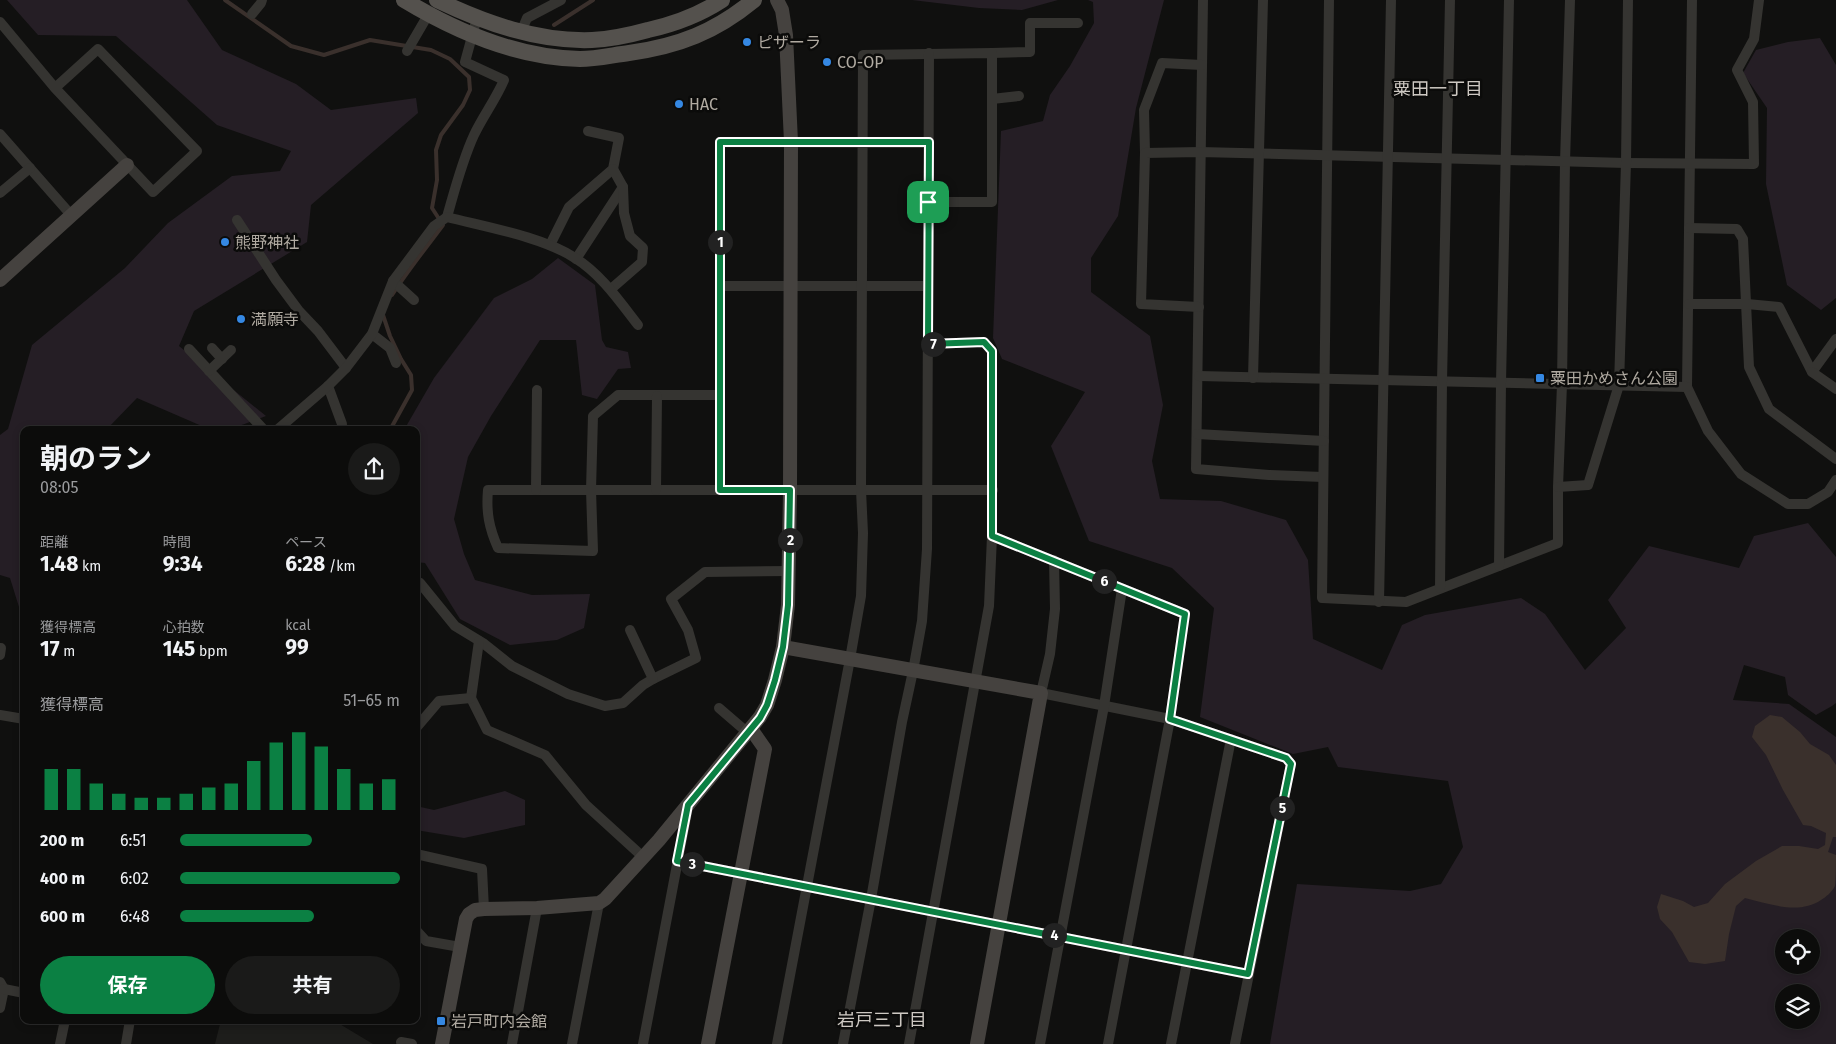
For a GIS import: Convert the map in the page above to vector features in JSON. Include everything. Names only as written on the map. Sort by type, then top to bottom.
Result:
[{"type":"main road","points":[[404,0],[428,15],[497,44],[544,55],[580,59],[648,50],[702,34],[716,27],[754,0]]},
{"type":"main road","points":[[437,0],[477,18],[521,32],[550,38],[591,40],[627,36],[667,25],[690,17],[722,0]]},
{"type":"street","points":[[252,14],[262,3],[262,0]]},
{"type":"street","points":[[521,32],[527,18],[561,0]]},
{"type":"street","points":[[442,1044],[460,946],[466,919],[469,914],[475,910],[484,909],[537,908],[598,903],[612,894],[750,731],[767,705],[783,647],[790,571],[791,142],[786,35],[782,10],[777,0]]},
{"type":"street","points":[[1203,0],[1196,469],[1269,475],[1323,476]]},
{"type":"street","points":[[1253,378],[1263,0]]},
{"type":"street","points":[[1329,0],[1322,598],[1380,602],[1406,602],[1558,543],[1570,0]]},
{"type":"street","points":[[1380,602],[1391,0]]},
{"type":"street","points":[[1440,588],[1442,382],[1450,0]]},
{"type":"street","points":[[1499,566],[1501,383],[1510,0]]},
{"type":"street","points":[[1558,487],[1588,485],[1619,385],[1626,163],[1628,0]]},
{"type":"street","points":[[1692,0],[1687,387],[1708,431],[1741,474],[1788,504],[1808,504],[1828,492],[1836,480]]},
{"type":"street","points":[[1145,153],[1200,152],[1565,162],[1754,164],[1753,102],[1737,70],[1754,39],[1760,0]]},
{"type":"street","points":[[406,51],[428,15]]},
{"type":"street","points":[[282,426],[346,368],[372,334],[393,281],[434,226],[448,217],[459,173],[471,142],[504,80],[465,62],[471,34],[477,18]]},
{"type":"street","points":[[0,22],[55,88],[153,192],[197,151],[98,49],[55,88]]},
{"type":"street","points":[[777,1044],[850,659],[860,596],[863,533],[861,490],[863,55],[1030,52],[1030,23],[1078,23]]},
{"type":"street","points":[[843,1044],[922,621],[927,549],[929,53]]},
{"type":"street","points":[[928,202],[992,202],[992,53]]},
{"type":"street","points":[[1199,307],[1141,304],[1145,153],[1144,110],[1162,63],[1202,65]]},
{"type":"street","points":[[992,99],[1019,96]]},
{"type":"street","points":[[550,245],[569,207],[613,169],[619,138],[588,131]]},
{"type":"street","points":[[0,134],[72,216]]},
{"type":"street","points":[[720,490],[720,142],[929,142]]},
{"type":"street","points":[[0,280],[127,165]]},
{"type":"street","points":[[0,193],[30,168]]},
{"type":"street","points":[[611,289],[642,262],[643,248],[630,236],[624,213],[623,187],[613,169]]},
{"type":"street","points":[[576,259],[623,187]]},
{"type":"street","points":[[448,217],[550,245],[576,259],[611,289],[638,325]]},
{"type":"street","points":[[237,220],[293,304],[318,331],[346,368]]},
{"type":"street","points":[[1689,228],[1737,229],[1743,239],[1749,367],[1769,409],[1836,459]]},
{"type":"street","points":[[393,281],[414,300]]},
{"type":"street","points":[[720,286],[928,286]]},
{"type":"street","points":[[1688,304],[1747,304],[1779,307],[1812,372],[1836,389]]},
{"type":"street","points":[[372,334],[390,348],[396,363]]},
{"type":"street","points":[[1812,372],[1836,339]]},
{"type":"street","points":[[909,1044],[989,606],[992,536],[992,351],[984,342],[928,344]]},
{"type":"street","points":[[212,348],[222,359]]},
{"type":"street","points":[[189,349],[260,426]]},
{"type":"street","points":[[209,371],[231,350]]},
{"type":"street","points":[[1198,376],[1687,387]]},
{"type":"street","points":[[328,386],[342,424]]},
{"type":"street","points":[[536,490],[537,390]]},
{"type":"street","points":[[720,395],[618,396],[593,416],[591,490],[593,551],[498,548],[490,530],[487,502],[488,490],[536,490],[591,490],[993,490]]},
{"type":"street","points":[[656,490],[657,396]]},
{"type":"street","points":[[1197,434],[1324,441]]},
{"type":"street","points":[[992,536],[1185,614],[1170,719],[1108,1044]]},
{"type":"street","points":[[977,1044],[1050,654],[1055,609],[1054,560]]},
{"type":"street","points":[[420,583],[455,626],[479,641],[512,666],[568,694],[605,706],[622,703],[643,685],[696,658],[688,630],[671,599],[705,572],[790,571]]},
{"type":"street","points":[[1040,1044],[1104,706],[1122,589]]},
{"type":"street","points":[[630,630],[653,679]]},
{"type":"street","points":[[479,641],[470,698],[487,730],[545,756],[586,805],[643,858]]},
{"type":"street","points":[[783,647],[1170,719],[1286,758],[1291,764],[1235,1044]]},
{"type":"street","points":[[0,648],[0,655]]},
{"type":"street","points":[[420,723],[439,701],[470,698]]},
{"type":"street","points":[[708,1044],[765,749],[750,731],[719,708]]},
{"type":"street","points":[[0,715],[20,718]]},
{"type":"street","points":[[1171,1044],[1231,739]]},
{"type":"street","points":[[643,1044],[688,805]]},
{"type":"street","points":[[420,855],[482,868],[484,909]]},
{"type":"street","points":[[677,861],[1248,974]]},
{"type":"street","points":[[572,1044],[598,903]]},
{"type":"street","points":[[512,1044],[537,908]]},
{"type":"street","points":[[420,934],[426,941],[460,946]]},
{"type":"street","points":[[0,1008],[2,986],[20,992]]},
{"type":"street","points":[[60,1044],[64,1024]]},
{"type":"street","points":[[126,1044],[129,1024]]},
{"type":"shaded area","points":[[7,0],[187,0],[222,50],[296,84],[331,110],[416,98],[418,113],[311,205],[307,242],[194,311],[179,346],[266,416],[239,426],[202,426],[137,398],[110,426],[20,426],[20,610],[10,578],[0,575],[0,435],[8,429],[32,345],[125,268],[168,223],[232,176],[280,171],[291,151],[217,125],[116,36],[38,35]]},
{"type":"shaded area","points":[[912,0],[1058,0],[1022,10],[979,8]]},
{"type":"shaded area","points":[[1088,0],[1164,0],[1136,108],[1118,216],[1091,258],[1091,292],[1150,336],[1163,405],[1152,461],[1160,499],[1221,501],[1286,520],[1308,560],[1313,639],[1382,670],[1402,625],[1425,615],[1521,598],[1545,614],[1585,670],[1626,628],[1608,600],[1649,546],[1739,568],[1754,536],[1808,523],[1836,557],[1836,703],[1816,715],[1788,695],[1785,677],[1744,665],[1733,700],[1789,704],[1836,737],[1836,1044],[1270,1044],[1297,884],[1410,891],[1441,884],[1463,847],[1448,781],[1338,767],[1328,747],[1293,754],[1200,717],[1214,608],[1172,568],[1089,541],[1051,446],[1085,392],[1002,359],[993,338],[1001,131],[1043,121],[1050,95],[1070,66],[1094,23],[1093,2]]},
{"type":"shaded area","points":[[1820,38],[1836,65],[1836,298],[1821,310],[1787,285],[1766,184],[1767,108],[1743,73],[1756,50],[1788,42]]},
{"type":"shaded area","points":[[558,258],[595,285],[602,340],[606,347],[628,352],[631,368],[618,369],[597,399],[582,395],[576,340],[540,340],[491,416],[468,457],[454,519],[464,554],[475,580],[532,595],[590,594],[584,628],[557,640],[510,645],[460,619],[425,563],[420,562],[420,426],[406,426],[434,378],[494,298],[532,279]]},
{"type":"shaded area","points":[[1770,715],[1782,717],[1800,732],[1810,744],[1829,755],[1836,765],[1836,837],[1833,837],[1828,852],[1836,855],[1835,886],[1823,899],[1803,907],[1784,907],[1745,898],[1736,906],[1725,961],[1705,964],[1689,962],[1672,932],[1660,919],[1657,907],[1661,894],[1683,901],[1694,907],[1708,903],[1725,884],[1756,861],[1782,846],[1818,849],[1825,845],[1826,833],[1811,826],[1803,825],[1766,755],[1752,737],[1755,726]]},
{"type":"shaded area","points":[[505,791],[525,800],[525,825],[464,838],[420,831],[420,807],[434,810]]},
{"type":"shaded area","points":[[220,1024],[340,1024],[373,1044],[215,1044]]},
{"type":"waterway","points":[[225,0],[291,46],[324,55],[370,40],[431,50],[450,59],[469,77],[470,90],[463,105],[441,135],[436,150],[437,180],[432,208],[443,225],[392,295]]},
{"type":"waterway","points":[[554,25],[593,0]]},
{"type":"waterway","points":[[383,315],[390,336],[411,375],[412,390],[392,426]]},
{"type":"place","name":"ピザーラ","points":[[747,42]]},
{"type":"place","name":"CO-OP","points":[[827,62]]},
{"type":"place","name":"HAC","points":[[679,104]]},
{"type":"place","name":"熊野神社","points":[[225,242]]},
{"type":"place","name":"満願寺","points":[[241,319]]},
{"type":"place","name":"粟田かめさん公園","points":[[1540,378]]},
{"type":"place","name":"岩戸町内会館","points":[[441,1021]]},
{"type":"district","name":"粟田一丁目","points":[[1438,89]]},
{"type":"district","name":"岩戸三丁目","points":[[882,1020]]},
{"type":"route","points":[[720,142],[929,142],[928,202],[928,344],[984,342],[992,351],[992,536],[1185,614],[1170,719],[1286,758],[1291,764],[1248,974],[677,861],[688,805],[751,730],[767,705],[783,647],[788,605],[790,490],[720,490],[720,142]]}]
